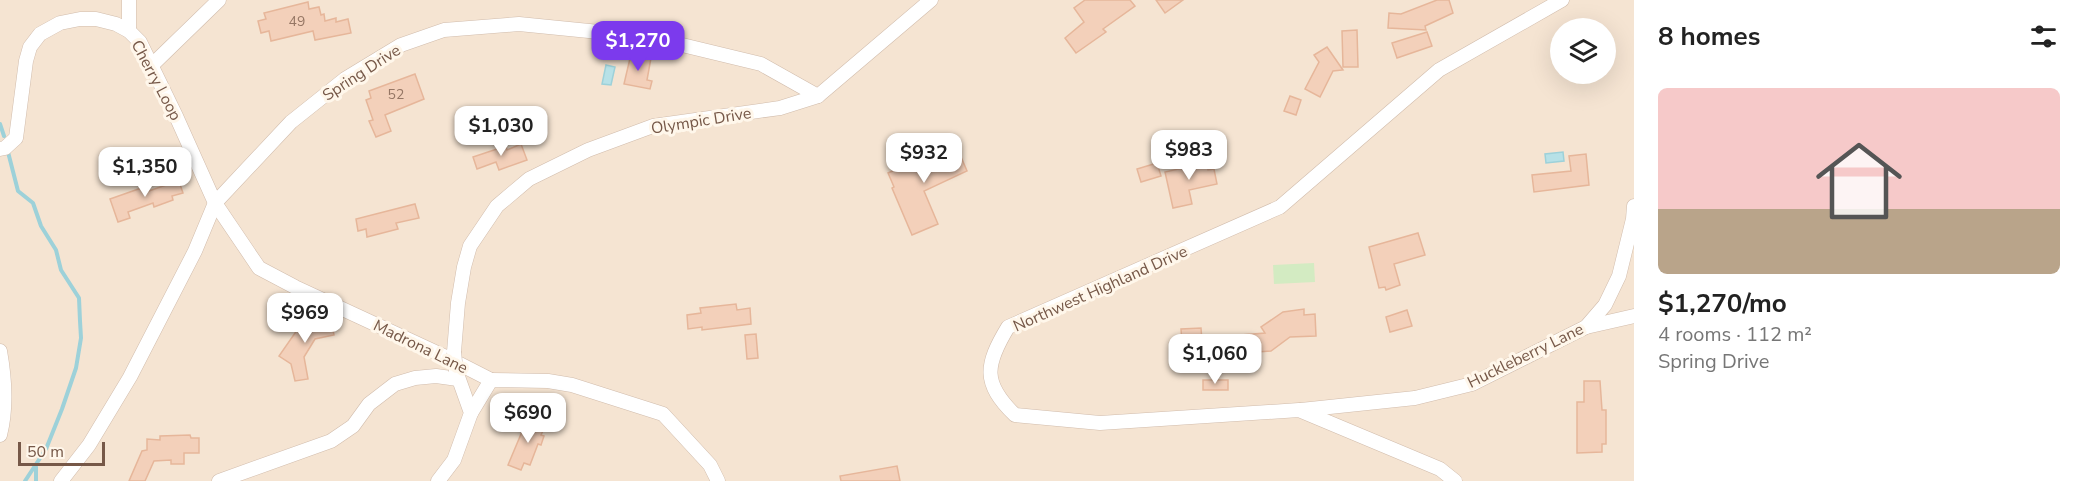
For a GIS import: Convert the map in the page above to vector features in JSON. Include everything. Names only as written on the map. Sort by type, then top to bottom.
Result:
[{"type":"street","points":[[129,0],[129,31]]},
{"type":"street","points":[[152,66],[219,0]]},
{"type":"street","name":"Olympic Drive","points":[[471,413],[457,375],[454,352],[463,276],[470,246],[497,206],[529,179],[588,150],[653,126],[780,108],[818,96],[931,0]]},
{"type":"street","name":"Northwest Highland Drive","points":[[1455,481],[1440,469],[1299,410],[1100,423],[1015,415],[999,399],[990,374],[994,350],[1008,327],[1280,207],[1439,70],[1562,0]]},
{"type":"street","name":"Cherry Loop","points":[[0,149],[5,148],[16,138],[26,61],[30,47],[40,34],[60,23],[80,19],[96,19],[116,24],[129,31],[140,42],[215,203]]},
{"type":"street","name":"Spring Drive","points":[[61,481],[89,445],[130,377],[195,251],[215,203],[291,122],[345,79],[402,45],[444,30],[519,24],[649,38],[761,64],[818,96]]},
{"type":"street","name":"Madrona Lane","points":[[215,203],[259,268],[490,380]]},
{"type":"street","name":"Huckleberry Lane","points":[[1299,410],[1415,398],[1472,384],[1586,327],[1605,305],[1619,276],[1634,206]]},
{"type":"street","points":[[1586,327],[1634,316]]},
{"type":"street","points":[[0,351],[3,370],[4,417],[0,435]]},
{"type":"street","points":[[219,481],[331,441],[353,426],[369,404],[395,384],[415,378],[457,375]]},
{"type":"street","points":[[438,481],[454,460],[471,413],[490,380],[548,381],[572,385],[663,414],[710,465],[718,481]]},
{"type":"shaded area","points":[[0,0],[1634,0],[1634,481],[0,481]]},
{"type":"green space","points":[[1314,263],[1315,282],[1274,284],[1273,265]]},
{"type":"water","points":[[606,65],[615,67],[611,85],[602,84]]},
{"type":"water","points":[[1563,152],[1564,161],[1546,163],[1545,154]]},
{"type":"building","points":[[1085,0],[1130,0],[1135,6],[1103,29],[1106,32],[1076,53],[1065,38],[1084,22],[1074,8]]},
{"type":"building","points":[[1156,0],[1183,0],[1165,13]]},
{"type":"building","points":[[1437,0],[1449,0],[1453,13],[1425,26],[1426,30],[1388,28],[1389,13],[1401,14]]},
{"type":"building","points":[[308,2],[309,9],[319,7],[321,15],[324,14],[325,21],[336,18],[336,22],[348,19],[351,33],[315,40],[313,31],[271,41],[269,31],[261,33],[258,21],[266,19],[264,13]]},
{"type":"building","points":[[1357,30],[1358,67],[1343,67],[1342,31]]},
{"type":"building","points":[[1427,32],[1432,46],[1397,58],[1392,43]]},
{"type":"building","points":[[1327,47],[1343,70],[1333,71],[1320,97],[1305,89],[1319,62],[1314,55]]},
{"type":"building","points":[[631,54],[651,58],[647,80],[652,81],[650,89],[624,84]]},
{"type":"building","points":[[415,74],[424,99],[385,115],[391,131],[376,137],[369,121],[373,120],[366,100],[371,98],[369,91]]},
{"type":"building","points":[[1290,96],[1301,100],[1296,115],[1284,111]]},
{"type":"building","points":[[955,143],[967,171],[924,191],[938,224],[912,235],[888,173],[902,167],[901,165]]},
{"type":"building","points":[[521,144],[527,160],[499,170],[496,162],[477,169],[473,157],[506,146],[507,150]]},
{"type":"building","points":[[1586,154],[1589,185],[1534,192],[1532,175],[1571,171],[1569,156]]},
{"type":"building","points":[[1205,157],[1208,170],[1214,169],[1217,184],[1189,190],[1192,204],[1173,208],[1165,172],[1192,166],[1191,160]]},
{"type":"building","points":[[1157,163],[1161,176],[1141,182],[1137,169]]},
{"type":"building","points":[[177,176],[183,193],[172,196],[173,200],[154,207],[153,203],[128,212],[130,218],[118,222],[110,199],[147,186],[149,191],[166,185],[164,180]]},
{"type":"building","points":[[415,204],[419,218],[396,223],[398,229],[367,237],[366,229],[358,231],[356,219]]},
{"type":"building","points":[[1418,233],[1425,255],[1394,264],[1400,285],[1386,290],[1385,287],[1379,288],[1369,247]]},
{"type":"building","points":[[736,304],[737,310],[750,308],[751,324],[702,330],[702,327],[688,329],[687,315],[701,313],[700,308]]},
{"type":"building","points":[[1304,309],[1304,315],[1315,314],[1316,336],[1290,337],[1271,351],[1242,353],[1241,335],[1265,333],[1261,327],[1283,312]]},
{"type":"building","points":[[1407,310],[1412,326],[1390,332],[1386,317]]},
{"type":"building","points":[[309,315],[315,319],[321,318],[322,323],[331,321],[334,335],[315,339],[304,357],[308,379],[295,381],[291,364],[279,356],[302,323],[300,316]]},
{"type":"building","points":[[1201,328],[1203,355],[1199,356],[1199,368],[1187,369],[1186,356],[1183,356],[1181,329]]},
{"type":"building","points":[[756,334],[758,358],[747,359],[745,335]]},
{"type":"building","points":[[1203,380],[1228,380],[1228,390],[1203,390]]},
{"type":"building","points":[[1584,381],[1600,381],[1602,410],[1606,410],[1606,444],[1602,444],[1602,452],[1577,453],[1577,402],[1584,402]]},
{"type":"building","points":[[536,415],[548,420],[541,435],[544,436],[541,445],[538,444],[530,465],[524,463],[521,470],[508,465],[524,427],[530,429]]},
{"type":"building","points":[[190,435],[191,438],[199,438],[199,453],[184,453],[184,464],[171,464],[171,460],[154,461],[145,481],[129,481],[142,451],[147,450],[147,439],[160,440],[160,436]]},
{"type":"building","points":[[897,466],[900,481],[841,481],[840,476]]},
{"type":"waterway","points":[[0,124],[4,136]]},
{"type":"waterway","points":[[8,152],[18,191],[33,203],[41,226],[56,250],[61,270],[79,298],[81,338],[76,368],[46,449],[25,481]]},
{"type":"waterway","points":[[36,467],[36,481]]}]
